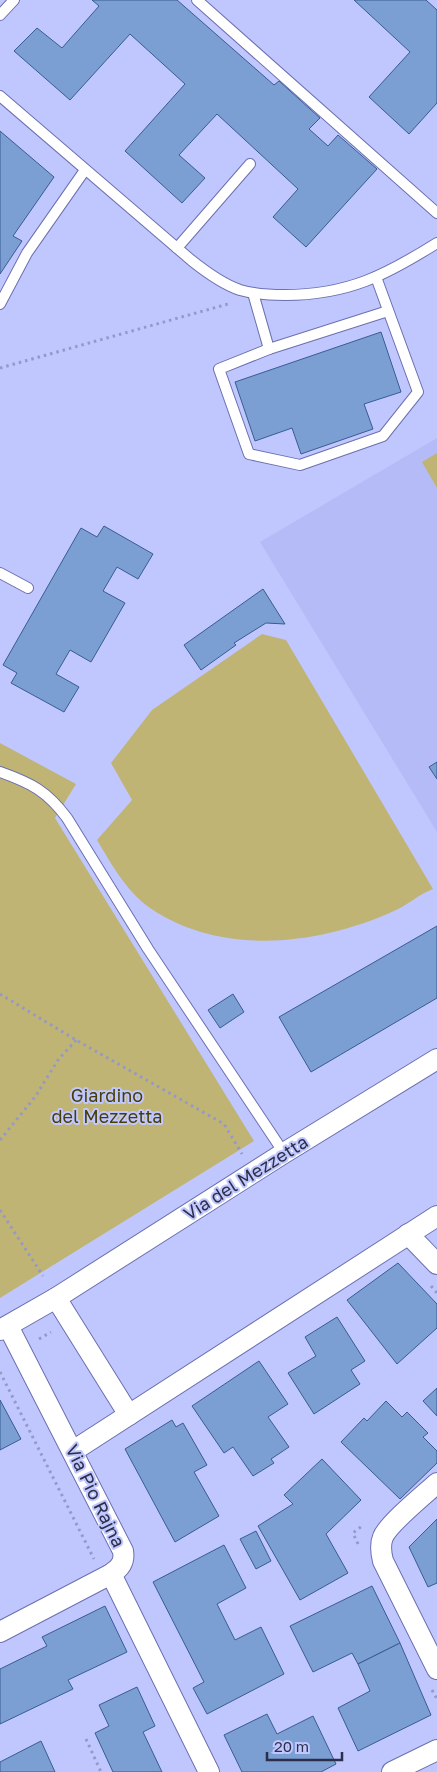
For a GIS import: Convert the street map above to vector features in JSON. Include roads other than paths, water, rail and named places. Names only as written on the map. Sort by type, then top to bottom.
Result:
[{"type":"street","name":"Via del Mezzetta","points":[[4,1328],[56,1298],[284,1153],[437,1059]]},
{"type":"street","points":[[73,1452],[437,1216]]},
{"type":"street","points":[[408,1234],[437,1264]]},
{"type":"street","points":[[56,1298],[129,1415]]},
{"type":"street","name":"Via Pio Rajna","points":[[4,1328],[73,1452],[123,1551],[124,1558],[122,1564],[111,1574],[209,1772]]},
{"type":"street","points":[[437,1483],[390,1528],[383,1536],[381,1545],[383,1561],[437,1670]]},
{"type":"street","points":[[0,1632],[111,1574]]},
{"type":"street","points":[[392,1772],[437,1750]]},
{"type":"lane","points":[[0,15],[14,0]]},
{"type":"lane","points":[[197,0],[437,214]]},
{"type":"lane","points":[[0,96],[209,274],[240,290],[253,293],[286,295],[321,294],[344,289],[402,265],[437,243]]},
{"type":"lane","points":[[177,248],[250,164]]},
{"type":"lane","points":[[0,304],[27,253],[85,170]]},
{"type":"lane","points":[[376,277],[418,392],[383,436],[300,465],[249,454],[219,369],[269,349],[388,312]]},
{"type":"lane","points":[[253,293],[269,349]]},
{"type":"lane","points":[[0,573],[28,588]]},
{"type":"lane","points":[[0,772],[20,779],[45,792],[56,802],[148,950],[284,1153]]},
{"type":"park label","name":"Giardino del Mezzetta","points":[[107,1106]]}]
